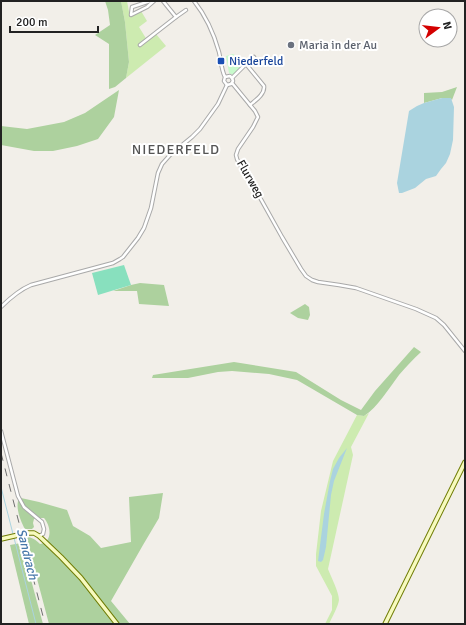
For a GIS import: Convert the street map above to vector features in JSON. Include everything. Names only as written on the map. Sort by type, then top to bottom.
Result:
[{"type":"main road","points":[[385,624],[465,462]]},
{"type":"main road","points":[[1,539],[28,533],[34,533],[39,536],[81,578],[117,624]]},
{"type":"street","points":[[152,1],[152,4],[131,15],[132,7],[152,1]]},
{"type":"street","points":[[163,1],[176,17]]},
{"type":"street","points":[[194,1],[212,33],[219,52],[222,70],[225,76],[224,81],[227,85]]},
{"type":"street","points":[[140,45],[186,10]]},
{"type":"street","points":[[1,307],[15,294],[31,285],[113,263],[120,259],[138,238],[144,228],[151,208],[158,172],[162,164],[170,155],[200,129],[218,104],[227,85],[232,83],[232,78],[254,57]]},
{"type":"street","points":[[246,64],[265,88],[263,93],[250,105]]},
{"type":"street","points":[[225,76],[230,76],[232,78]]},
{"type":"street","name":"Flurweg","points":[[232,83],[258,117],[238,149],[236,155],[237,159],[306,276],[318,282],[356,288],[416,309],[436,318],[444,325],[465,351]]},
{"type":"street","points":[[1,431],[18,496],[24,507],[42,522],[44,529],[43,534],[39,536]]},
{"type":"green space","points":[[105,1],[121,1],[125,22],[129,62],[126,78],[115,87],[109,89],[109,44],[95,35],[110,25]]},
{"type":"green space","points":[[121,1],[127,1],[130,17],[141,11],[147,21],[139,27],[147,40],[156,34],[166,46],[126,78],[129,62],[125,22]]},
{"type":"green space","points":[[233,54],[246,62],[233,75],[229,73],[226,56]]},
{"type":"green space","points":[[457,87],[452,100],[450,98],[442,98],[424,103],[424,93],[442,92]]},
{"type":"green space","points":[[119,90],[114,117],[98,139],[77,146],[53,151],[34,151],[1,145],[1,126],[27,129],[64,122],[85,113]]},
{"type":"green space","points":[[124,265],[131,285],[98,295],[92,273]]},
{"type":"green space","points":[[140,283],[164,285],[169,306],[139,304],[137,291],[113,291]]},
{"type":"green space","points":[[305,304],[309,307],[310,315],[308,320],[298,318],[290,313]]},
{"type":"green space","points":[[414,347],[421,352],[399,375],[379,402],[364,416],[357,415],[297,380],[269,374],[232,371],[218,372],[188,378],[152,378],[153,375],[234,362],[296,372],[341,400],[361,410],[375,391]]},
{"type":"green space","points":[[369,413],[351,447],[353,455],[328,569],[339,600],[329,624],[325,624],[332,610],[332,596],[316,566],[321,511],[333,461],[357,415],[364,416]]},
{"type":"green space","points":[[163,493],[159,518],[111,601],[130,624],[49,624],[26,537],[34,539],[40,544],[44,543],[49,537],[50,533],[48,525],[44,518],[38,518],[34,519],[34,527],[32,529],[25,529],[18,512],[18,501],[21,498],[67,510],[73,526],[90,536],[101,548],[131,542],[129,497]]},
{"type":"green space","points":[[21,543],[43,624],[29,624],[10,545]]},
{"type":"water","points":[[442,98],[451,98],[454,107],[453,140],[450,154],[446,163],[436,176],[426,179],[415,188],[399,193],[397,183],[409,111],[424,103]]},
{"type":"water","points":[[347,448],[334,481],[331,495],[326,547],[323,560],[321,562],[318,561],[330,481],[333,469]]},
{"type":"waterway","name":"Sandrach","points":[[1,487],[36,624]]},
{"type":"railway","points":[[1,453],[45,624]]},
{"type":"place","name":"Maria in der Au","points":[[291,45]]},
{"type":"place","name":"Niederfeld","points":[[221,61]]},
{"type":"district","name":"NIEDERFELD","points":[[176,149]]}]
